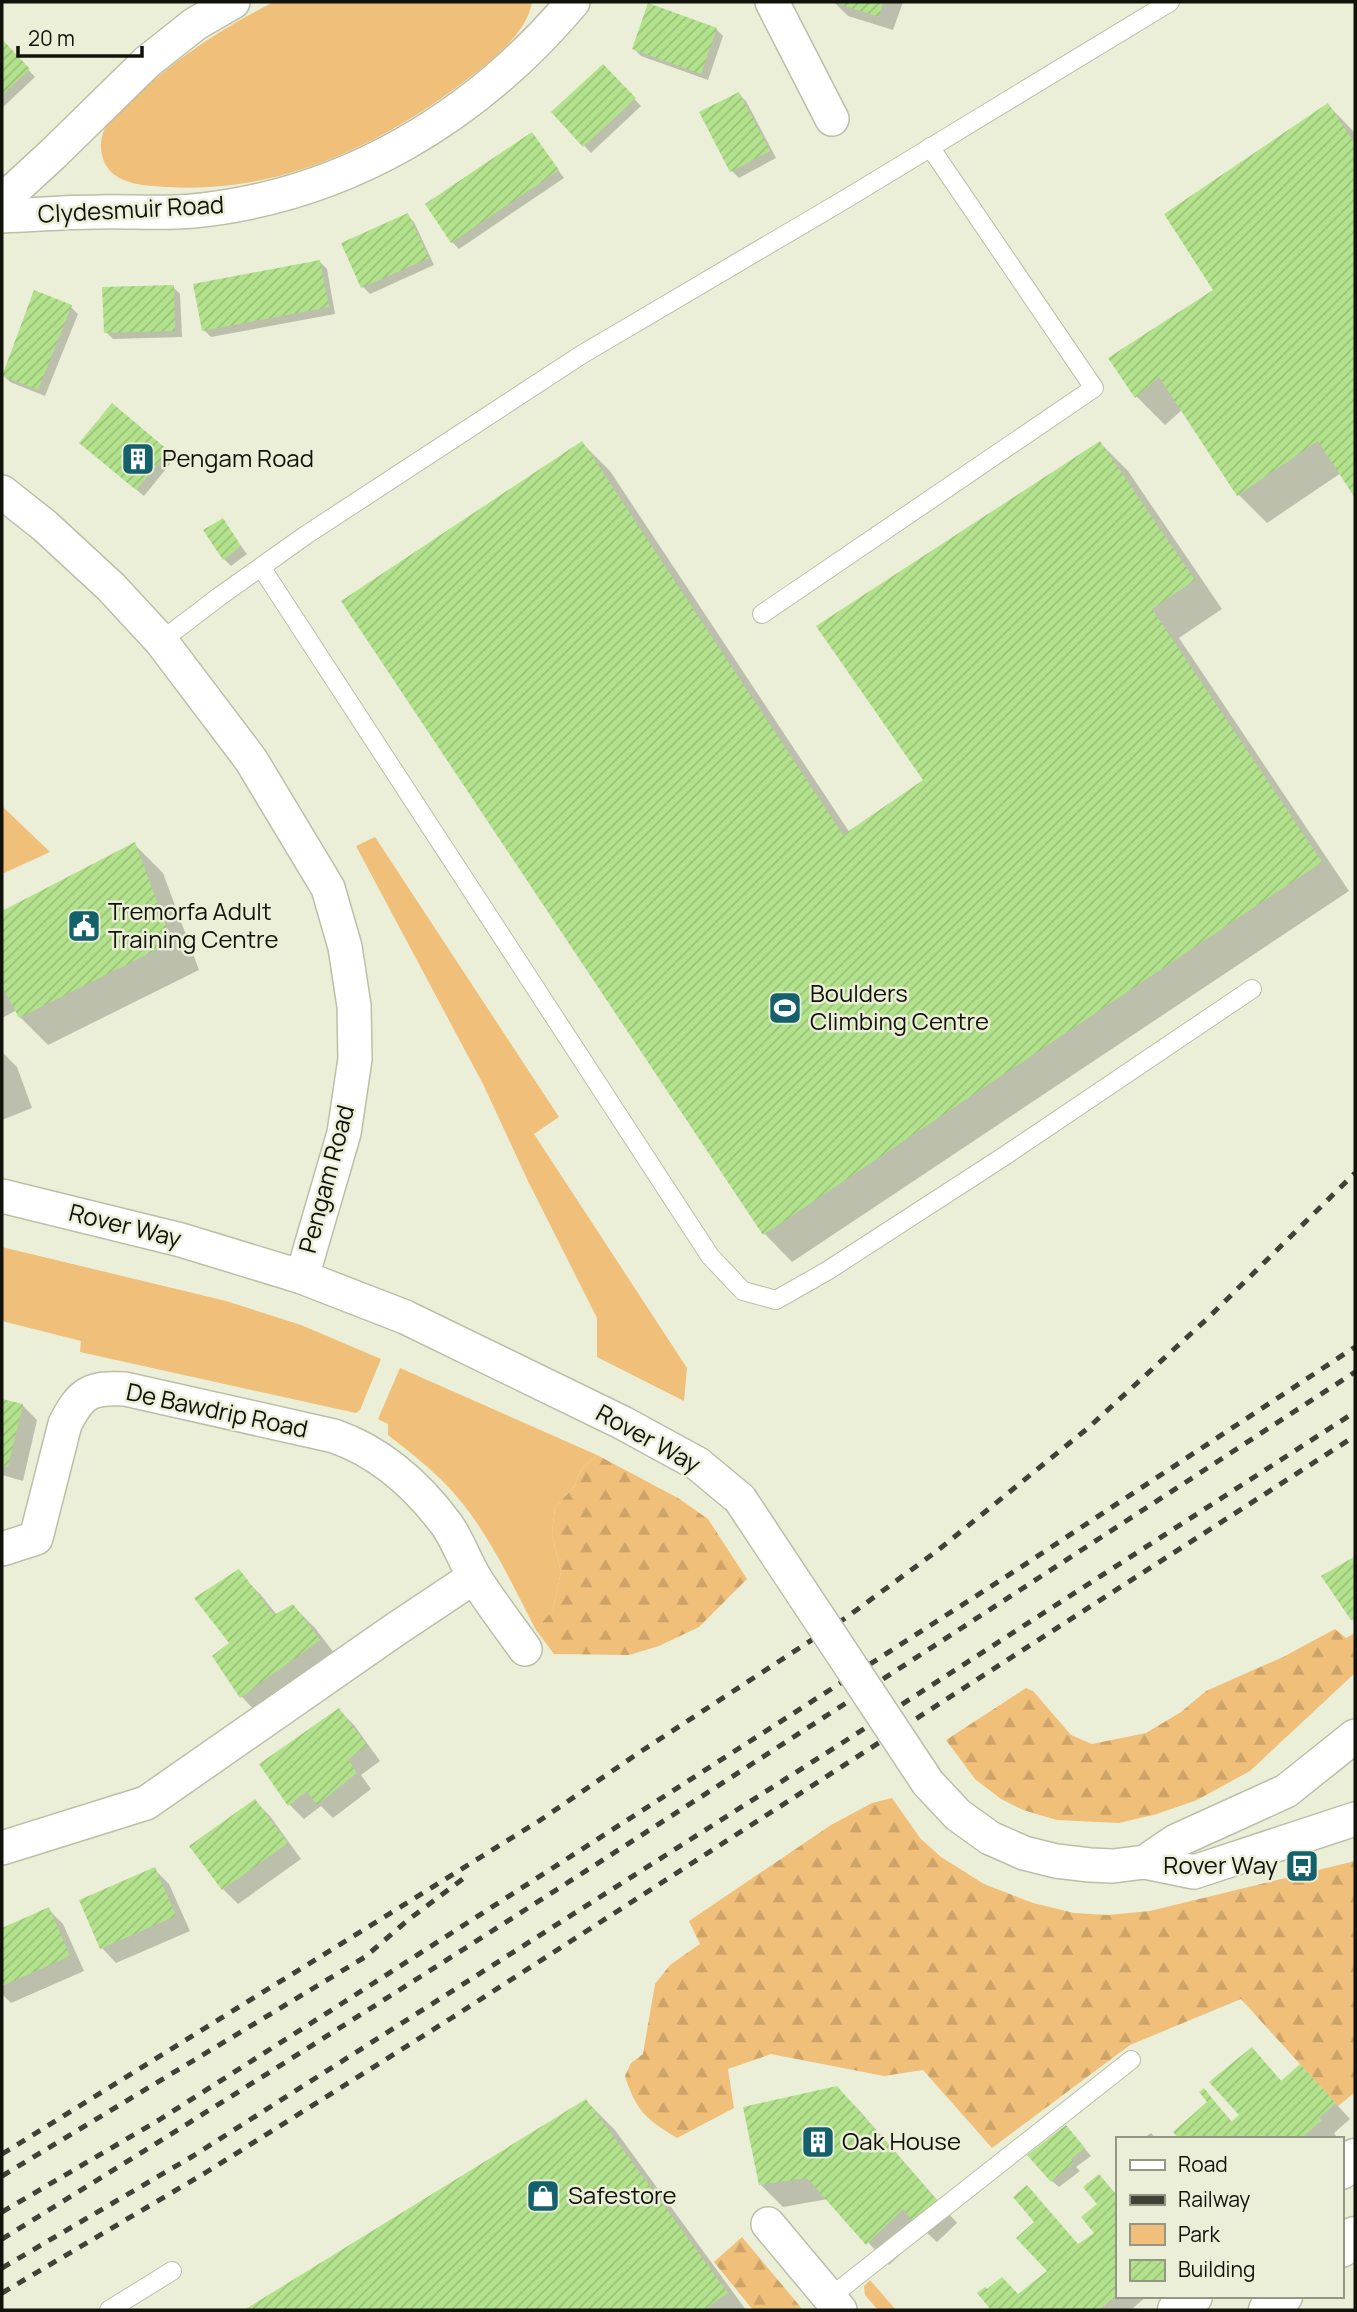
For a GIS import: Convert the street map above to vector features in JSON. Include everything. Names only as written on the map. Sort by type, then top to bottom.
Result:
[{"type":"main road","points":[[1177,2310],[1191,2298]]},
{"type":"main road","points":[[1268,2310],[1281,2298]]},
{"type":"street","name":"Clydesmuir Road","points":[[2,201],[147,62],[195,24],[233,2]]},
{"type":"street","name":"Clydesmuir Road","points":[[2,216],[191,211],[244,203],[322,183],[379,158],[448,118],[510,69],[573,2]]},
{"type":"street","points":[[772,2],[832,119]]},
{"type":"street","name":"Pengam Road","points":[[2,492],[45,526],[101,578],[160,641],[251,760],[328,888],[345,947],[354,1006],[355,1059],[344,1133],[302,1277]]},
{"type":"street","name":"Rover Way","points":[[2,1196],[181,1240],[302,1277],[405,1317],[623,1423],[698,1464],[740,1499],[928,1783],[958,1815],[990,1838],[1024,1853],[1056,1861],[1113,1866],[1145,1862],[1194,1872],[1355,1819]]},
{"type":"street","name":"De Bawdrip Road","points":[[2,1549],[36,1538],[65,1424],[73,1408],[86,1395],[103,1388],[125,1389],[334,1436],[379,1458],[410,1483],[448,1527],[474,1577],[525,1649]]},
{"type":"street","points":[[2,1848],[146,1803],[474,1577]]},
{"type":"street","name":"Rover Way","points":[[1145,1862],[1176,1841],[1286,1791],[1355,1736]]},
{"type":"street","points":[[768,2224],[835,2304]]},
{"type":"lane","points":[[160,641],[306,535],[581,355],[1170,2]]},
{"type":"lane","points":[[762,614],[1094,388],[930,147]]},
{"type":"lane","points":[[261,567],[710,1256],[743,1291],[776,1300],[827,1271],[1006,1155],[1252,989]]},
{"type":"lane","points":[[835,2304],[1131,2060]]},
{"type":"lane","points":[[109,2310],[172,2271]]},
{"type":"green space","points":[[274,2],[532,2],[529,14],[514,37],[494,58],[461,84],[394,128],[323,162],[247,183],[207,187],[145,185],[123,180],[111,172],[102,157],[101,145],[105,128],[113,117],[147,86],[199,46]]},
{"type":"green space","points":[[2,806],[50,852],[2,874]]},
{"type":"green space","points":[[375,837],[559,1117],[534,1134],[687,1368],[684,1401],[597,1357],[597,1318],[483,1084],[356,846]]},
{"type":"green space","points":[[2,1247],[226,1301],[301,1325],[381,1359],[360,1410],[356,1413],[80,1352],[81,1341],[2,1321]]},
{"type":"green space","points":[[400,1368],[597,1455],[581,1470],[574,1487],[555,1507],[552,1534],[561,1572],[553,1609],[536,1630],[493,1549],[463,1504],[437,1476],[388,1435],[388,1424],[378,1419]]},
{"type":"green space","points":[[597,1455],[678,1498],[708,1519],[747,1579],[699,1627],[659,1646],[629,1655],[554,1654],[536,1630],[553,1609],[561,1572],[552,1534],[555,1507],[574,1487],[581,1470]]},
{"type":"green space","points":[[1335,1629],[1346,1638],[1355,1633],[1355,1673],[1250,1771],[1197,1800],[1157,1814],[1119,1823],[1057,1820],[1023,1810],[1001,1799],[975,1779],[946,1740],[1026,1688],[1033,1691],[1071,1735],[1092,1744],[1146,1733],[1181,1712],[1206,1691],[1283,1657]]},
{"type":"green space","points":[[892,1798],[920,1838],[941,1857],[984,1884],[1033,1903],[1074,1913],[1108,1915],[1150,1911],[1355,1861],[1355,2092],[1338,2106],[1241,1999],[1130,2045],[992,2148],[923,2070],[884,2076],[771,2054],[728,2069],[734,2108],[677,2138],[658,2126],[638,2106],[625,2076],[631,2063],[643,2054],[655,1984],[670,1965],[700,1944],[689,1921],[831,1825],[872,1803]]},
{"type":"green space","points":[[742,2237],[803,2310],[753,2310],[714,2262]]},
{"type":"green space","points":[[870,2280],[896,2310],[878,2310],[865,2295],[864,2286]]},
{"type":"building","points":[[833,2],[883,2],[879,17]]},
{"type":"building","points":[[648,3],[717,28],[701,74],[632,49]]},
{"type":"building","points":[[2,39],[30,69],[2,95]]},
{"type":"building","points":[[603,64],[636,98],[583,147],[551,112]]},
{"type":"building","points":[[739,92],[770,151],[730,172],[699,112]]},
{"type":"building","points":[[1328,103],[1355,144],[1355,498],[1318,441],[1237,496],[1159,377],[1135,398],[1108,358],[1213,290],[1164,214]]},
{"type":"building","points":[[532,132],[559,170],[451,243],[425,204]]},
{"type":"building","points":[[408,213],[429,258],[361,288],[341,243]]},
{"type":"building","points":[[320,260],[329,307],[202,331],[193,284]]},
{"type":"building","points":[[174,285],[175,331],[104,333],[102,287]]},
{"type":"building","points":[[34,290],[72,305],[38,390],[2,376]]},
{"type":"building","points":[[112,403],[169,451],[136,490],[79,443]]},
{"type":"building","points":[[582,441],[843,835],[923,780],[816,626],[1100,441],[1195,580],[1152,609],[1322,862],[763,1235],[341,601]]},
{"type":"building","points":[[223,518],[241,546],[223,560],[203,530]]},
{"type":"building","name":"Tremorfa Adult Training Centre","points":[[135,842],[172,942],[19,1018],[2,986],[2,911]]},
{"type":"building","points":[[2,1399],[23,1404],[8,1467],[2,1465]]},
{"type":"building","points":[[1354,1557],[1355,1617],[1351,1620],[1321,1576]]},
{"type":"building","points":[[239,1569],[274,1615],[293,1604],[320,1640],[240,1698],[212,1656],[229,1643],[194,1598]]},
{"type":"building","points":[[339,1708],[367,1745],[348,1760],[357,1773],[317,1805],[307,1791],[288,1806],[259,1764]]},
{"type":"building","points":[[255,1799],[288,1843],[222,1890],[189,1846]]},
{"type":"building","points":[[155,1867],[176,1916],[100,1949],[79,1900]]},
{"type":"building","points":[[49,1907],[70,1956],[2,1986],[2,1928]]},
{"type":"building","points":[[1252,2047],[1281,2081],[1300,2064],[1336,2103],[1303,2137],[1177,2137],[1173,2132],[1207,2102],[1199,2092],[1204,2088],[1231,2122],[1239,2115],[1209,2082]]},
{"type":"building","name":"Oak House","points":[[837,2086],[937,2200],[913,2221],[903,2209],[866,2245],[807,2178],[759,2185],[743,2107]]},
{"type":"building","name":"Safestore","points":[[586,2099],[728,2293],[703,2310],[244,2310]]},
{"type":"building","points":[[1066,2125],[1085,2148],[1071,2159],[1074,2163],[1051,2182],[1027,2155]]},
{"type":"building","points":[[1099,2174],[1116,2195],[1116,2296],[1099,2310],[991,2310],[977,2293],[985,2287],[987,2289],[1002,2277],[1018,2294],[1047,2271],[1016,2238],[1034,2222],[1013,2197],[1027,2185],[1078,2244],[1094,2233],[1081,2217],[1097,2204],[1083,2187]]},
{"type":"railway","points":[[2,2154],[539,1821],[847,1617],[937,1551],[1088,1428],[1208,1318],[1355,1173]]},
{"type":"railway","points":[[2,2212],[159,2120],[341,2004],[1018,1569],[1355,1347]]},
{"type":"railway","points":[[2,2239],[512,1918],[1355,1372]]},
{"type":"railway","points":[[2,2268],[193,2156],[842,1743],[1355,1412]]},
{"type":"railway","points":[[2,2293],[205,2173],[450,2019],[1355,1436]]},
{"type":"railway","points":[[2,2176],[365,1957],[408,1920],[464,1878]]},
{"type":"place","name":"Pengam Road","points":[[138,459]]},
{"type":"place","name":"Tremorfa Adult Training Centre","points":[[84,926]]},
{"type":"place","name":"Boulders Climbing Centre","points":[[785,1008]]},
{"type":"place","name":"Rover Way","points":[[1302,1866]]},
{"type":"place","name":"Oak House","points":[[818,2142]]},
{"type":"place","name":"Safestore","points":[[543,2196]]}]
